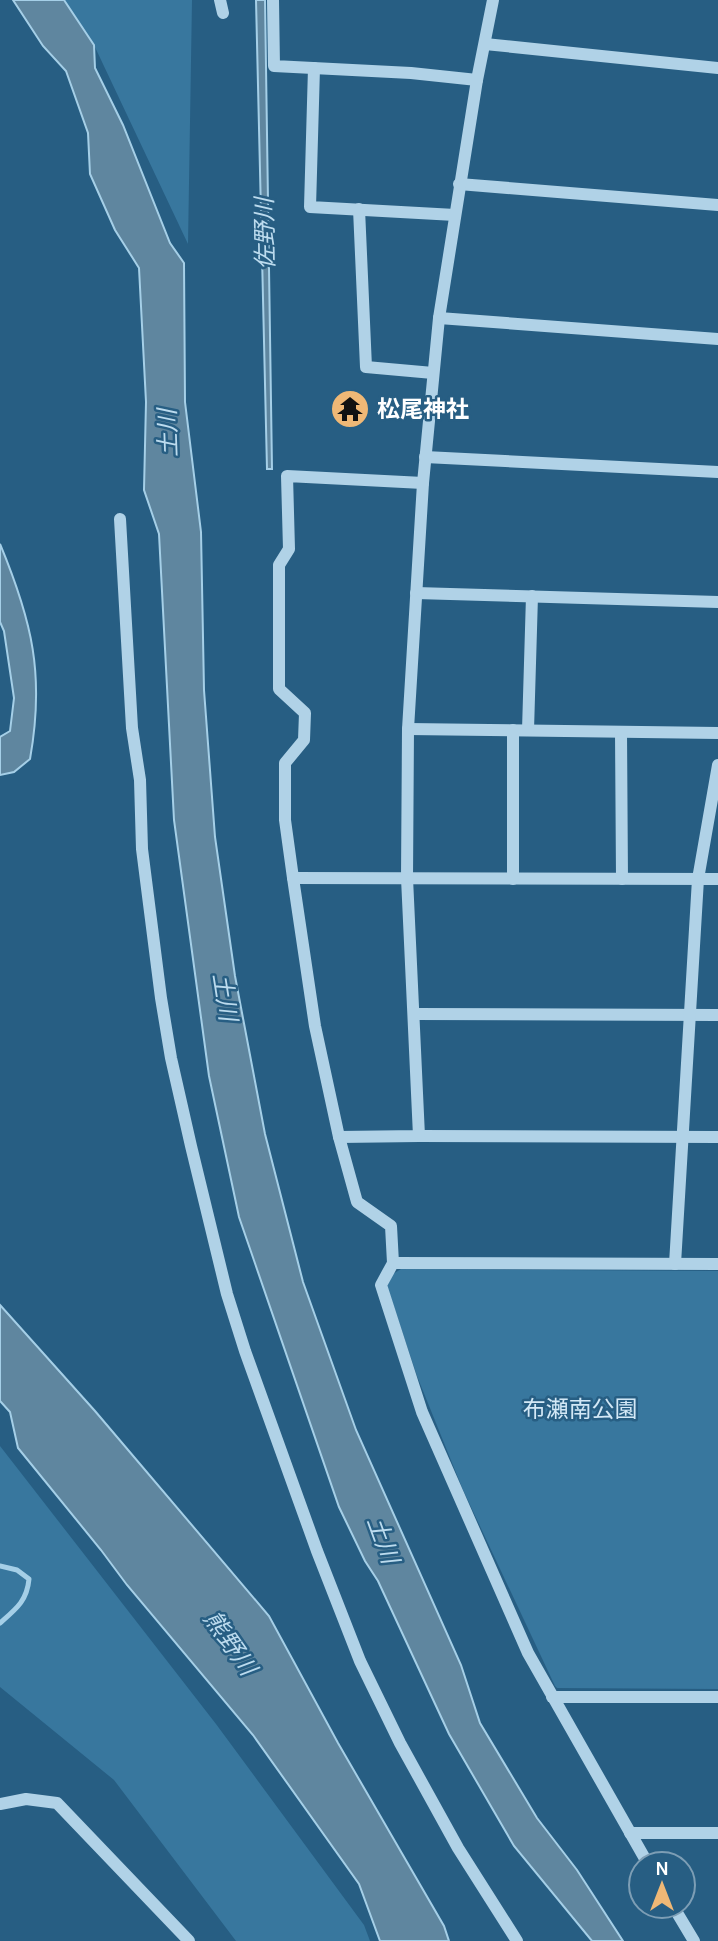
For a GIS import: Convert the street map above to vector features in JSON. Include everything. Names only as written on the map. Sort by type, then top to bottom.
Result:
[{"type":"street","points":[[273,0],[274,66],[411,73],[477,80]]},
{"type":"street","points":[[419,1136],[407,878],[408,729],[423,483],[439,318],[477,80],[493,0]]},
{"type":"street","points":[[485,44],[718,68]]},
{"type":"street","points":[[314,68],[310,207],[455,215]]},
{"type":"street","points":[[460,184],[718,205]]},
{"type":"street","points":[[359,209],[366,367],[433,373]]},
{"type":"street","points":[[439,318],[718,339]]},
{"type":"street","points":[[425,457],[718,472]]},
{"type":"street","points":[[423,483],[287,476],[289,549],[279,565],[279,689],[305,713],[304,740],[285,763],[285,820],[315,1026],[339,1137],[357,1202],[391,1227],[393,1263],[381,1285],[420,1389],[422,1412],[464,1495],[511,1600],[528,1653],[640,1850]]},
{"type":"street","points":[[120,519],[132,728],[140,780],[142,849],[161,998],[171,1058],[227,1294],[317,1551],[360,1661],[437,1812],[475,1878],[517,1941]]},
{"type":"street","points":[[416,593],[718,602]]},
{"type":"street","points":[[528,730],[532,596]]},
{"type":"street","points":[[408,729],[718,733]]},
{"type":"street","points":[[513,730],[513,879]]},
{"type":"street","points":[[621,732],[622,879]]},
{"type":"street","points":[[675,1264],[698,879],[718,765]]},
{"type":"street","points":[[293,878],[718,879]]},
{"type":"street","points":[[415,1014],[718,1015]]},
{"type":"street","points":[[339,1137],[718,1137]]},
{"type":"street","points":[[393,1263],[718,1264]]},
{"type":"street","points":[[552,1697],[718,1698]]},
{"type":"street","points":[[0,1804],[26,1799],[57,1803],[189,1941]]},
{"type":"street","points":[[630,1833],[718,1833]]},
{"type":"street","points":[[681,1920],[694,1941]]},
{"type":"green space","points":[[64,0],[192,0],[188,244],[94,45]]},
{"type":"green space","name":"布瀬南公園","points":[[401,1269],[718,1271],[718,1689],[555,1686],[463,1490],[417,1376],[387,1286],[393,1274]]},
{"type":"green space","points":[[0,1446],[216,1724],[364,1925],[370,1941],[236,1941],[114,1780],[0,1687]]},
{"type":"water","name":"土川","points":[[13,0],[64,0],[94,45],[95,68],[123,125],[170,243],[184,263],[185,402],[201,532],[204,690],[215,837],[235,976],[265,1134],[303,1282],[356,1430],[461,1665],[480,1723],[537,1818],[577,1870],[623,1941],[592,1941],[514,1846],[449,1734],[378,1581],[365,1561],[339,1507],[239,1217],[209,1076],[174,820],[159,534],[144,490],[146,402],[139,268],[115,230],[90,174],[88,133],[66,71],[43,46]]},
{"type":"water","name":"佐野川","points":[[256,0],[265,0],[272,469],[267,469]]},
{"type":"water","points":[[0,544],[28,624],[36,674],[36,701],[30,759],[14,772],[0,775],[0,737],[10,731],[14,698],[4,631],[0,622]]},
{"type":"water","name":"熊野川","points":[[0,1305],[95,1411],[269,1616],[338,1743],[444,1926],[449,1941],[380,1941],[359,1884],[253,1735],[127,1585],[18,1448],[10,1412],[0,1401]]},
{"type":"waterway","points":[[0,1566],[17,1570],[29,1579],[23,1599],[0,1623]]},
{"type":"place","name":"松尾神社","points":[[350,409]]}]
